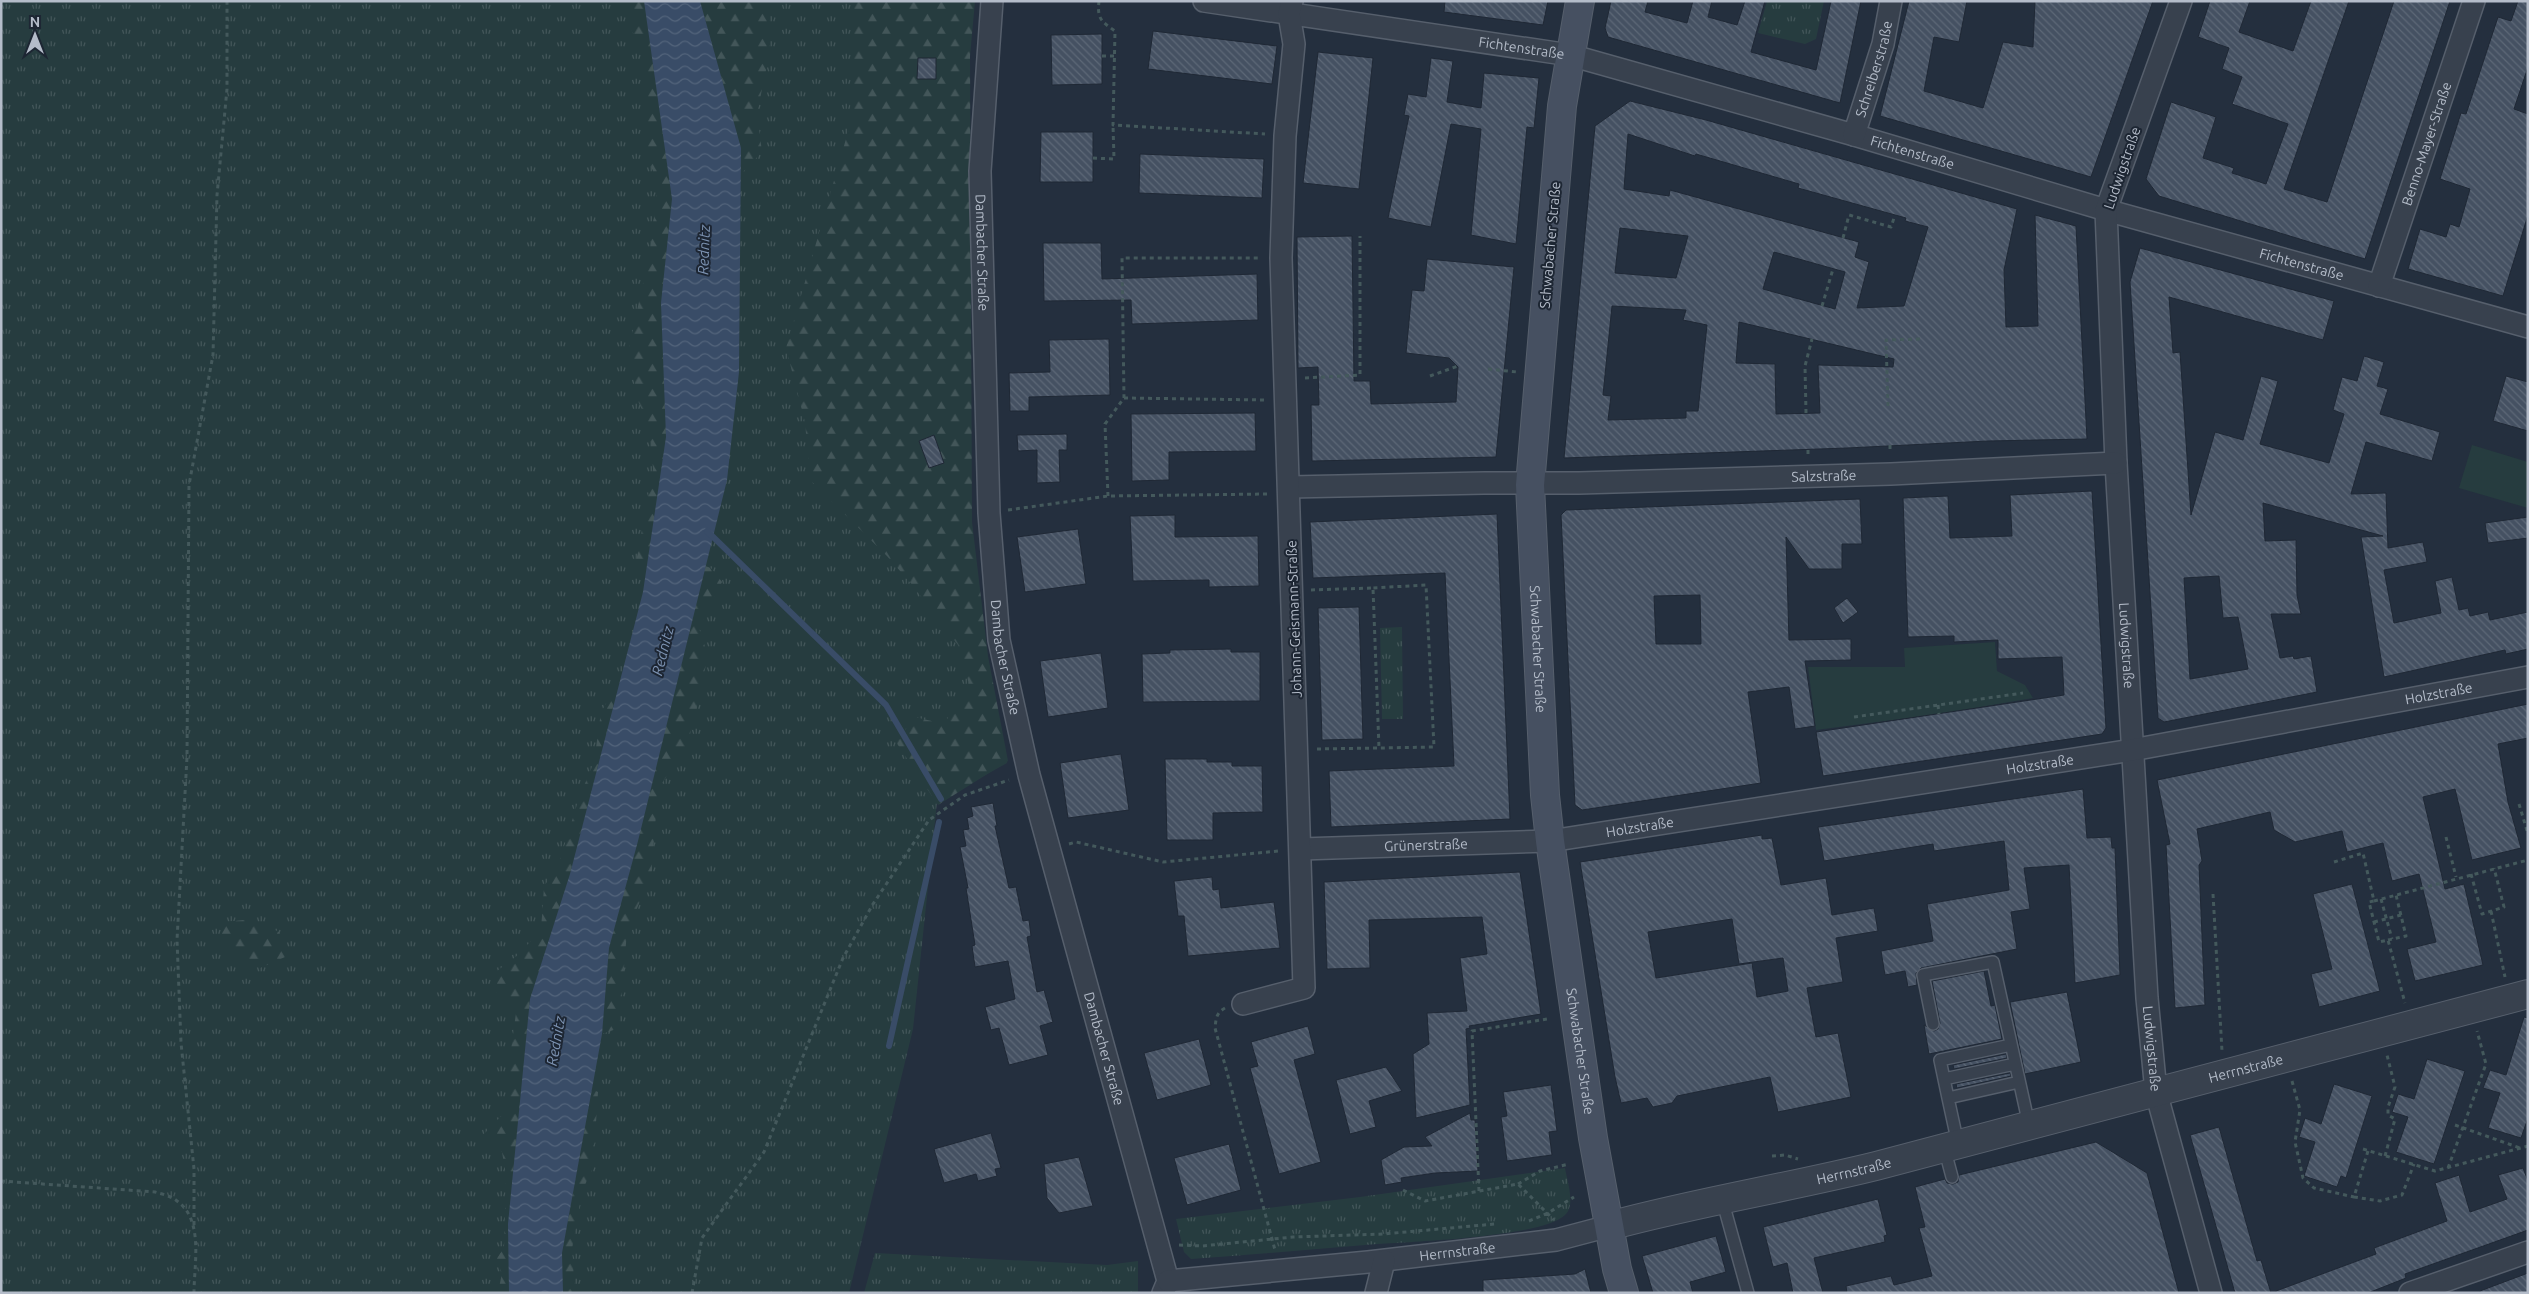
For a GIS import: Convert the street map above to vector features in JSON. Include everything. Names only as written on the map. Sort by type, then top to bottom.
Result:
[{"type":"main road","name":"Schwabacher Straße","points":[[1580,1],[1562,106],[1530,485],[1545,795],[1550,841],[1581,1062],[1609,1226],[1624,1293]]},
{"type":"street","name":"Dambacher Straße","points":[[992,1],[980,171],[989,513],[999,640],[1029,775],[1160,1250],[1166,1287]]},
{"type":"street","name":"Fichtenstraße","points":[[1204,1],[1290,8],[1570,55],[1854,135],[2106,210],[2528,328]]},
{"type":"street","name":"Schreiberstraße","points":[[1854,135],[1882,44],[1891,1]]},
{"type":"street","name":"Ludwigstraße","points":[[2181,1],[2106,210],[2116,463],[2132,750],[2147,998],[2156,1092],[2211,1293]]},
{"type":"street","name":"Benno-Mayer-Straße","points":[[2379,286],[2474,1]]},
{"type":"street","points":[[1285,389],[1281,258],[1286,136],[1294,44],[1290,8]]},
{"type":"street","name":"Johann-Geismann-Straße","points":[[1285,389],[1290,487],[1301,849]]},
{"type":"street","name":"Salzstraße","points":[[1530,485],[1891,474],[2116,463]]},
{"type":"street","points":[[1290,487],[1484,482],[1530,485]]},
{"type":"street","name":"Holzstraße","points":[[1550,841],[2132,750],[2528,676]]},
{"type":"street","name":"Grünerstraße","points":[[1301,849],[1550,841]]},
{"type":"street","points":[[1243,1004],[1304,988],[1301,849]]},
{"type":"street","name":"Herrnstraße","points":[[1166,1287],[1279,1270],[1384,1261],[1567,1239],[1609,1226],[1804,1183],[1951,1146],[2519,996]]},
{"type":"street","points":[[2410,1293],[2528,1252]]},
{"type":"street","points":[[1376,1293],[1384,1261]]},
{"type":"lane","points":[[1933,1024],[1923,975],[1993,962],[2029,1125]]},
{"type":"lane","points":[[1952,1177],[1948,1098],[1940,1056],[2011,1045]]},
{"type":"lane","points":[[1944,1079],[2015,1064]]},
{"type":"lane","points":[[1948,1098],[2019,1082]]},
{"type":"lane","points":[[1722,1200],[1748,1293]]},
{"type":"path","points":[[194,1293],[194,1169],[181,1043],[177,940],[187,757],[189,485],[214,355],[218,196],[227,89],[227,1]]},
{"type":"path","points":[[1093,158],[1114,159],[1115,31],[1103,22],[1098,14],[1099,1]]},
{"type":"path","points":[[1102,56],[1115,56]]},
{"type":"path","points":[[1113,125],[1286,136]]},
{"type":"path","points":[[1843,238],[1849,215],[1892,227],[1895,215]]},
{"type":"path","points":[[1124,398],[1285,389],[1360,375],[1360,236]]},
{"type":"path","points":[[1108,496],[1105,424],[1124,398],[1122,258],[1281,258]]},
{"type":"path","points":[[1822,306],[1833,269]]},
{"type":"path","points":[[1806,413],[1805,366],[1812,339]]},
{"type":"path","points":[[1888,406],[1886,340],[1923,339]]},
{"type":"path","points":[[1430,376],[1458,366]]},
{"type":"path","points":[[1010,510],[1108,496],[1276,494],[1290,487]]},
{"type":"path","points":[[1311,598],[1310,590],[1426,585],[1434,747],[1321,749]]},
{"type":"path","points":[[1373,588],[1379,748]]},
{"type":"path","points":[[1854,717],[2023,693]]},
{"type":"path","points":[[1938,705],[1939,714]]},
{"type":"path","points":[[692,1293],[702,1238],[764,1152],[840,968],[873,904],[929,820],[965,795],[999,782],[1029,775]]},
{"type":"path","points":[[2520,804],[2528,834]]},
{"type":"path","points":[[2446,837],[2456,877]]},
{"type":"path","points":[[1049,850],[1076,842],[1163,862],[1301,849]]},
{"type":"path","points":[[2334,862],[2364,853],[2374,901]]},
{"type":"path","points":[[2396,895],[2406,936],[2379,942],[2369,902],[2456,877],[2528,860]]},
{"type":"path","points":[[2471,874],[2482,914],[2504,907],[2494,868]]},
{"type":"path","points":[[2213,894],[2224,1074]]},
{"type":"path","points":[[2381,899],[2392,939]]},
{"type":"path","points":[[2491,911],[2519,996]]},
{"type":"path","points":[[2374,922],[2401,915]]},
{"type":"path","points":[[2388,940],[2411,1025]]},
{"type":"path","points":[[1243,1004],[1232,1004],[1220,1011],[1216,1018],[1215,1028],[1279,1270]]},
{"type":"path","points":[[2448,1168],[2486,1064],[2471,1009]]},
{"type":"path","points":[[1479,1191],[1472,1031],[1547,1018]]},
{"type":"path","points":[[2381,1033],[2395,1086],[2388,1108],[2388,1115],[2395,1120],[2385,1156]]},
{"type":"path","points":[[2285,1058],[2300,1110],[2295,1142],[2303,1178],[2314,1188],[2380,1201],[2402,1195],[2414,1164]]},
{"type":"path","points":[[2455,1125],[2521,1148]]},
{"type":"path","points":[[2363,1149],[2435,1171],[2528,1146]]},
{"type":"path","points":[[2354,1197],[2368,1151]]},
{"type":"path","points":[[1403,1190],[1425,1201],[1518,1184],[1545,1169],[1570,1164]]},
{"type":"path","points":[[1,1182],[155,1192],[176,1200],[187,1210],[194,1225]]},
{"type":"path","points":[[1518,1184],[1558,1224]]},
{"type":"path","points":[[1548,1213],[1574,1197]]},
{"type":"path","points":[[1160,1250],[1182,1244],[1202,1246],[1500,1224]]},
{"type":"green space","points":[[1,1],[972,1],[966,55],[968,524],[982,653],[1007,763],[937,802],[913,1029],[849,1293],[1,1293]]},
{"type":"green space","points":[[628,1],[644,1],[672,199],[661,303],[666,437],[647,570],[635,568],[653,469],[650,427],[638,401],[629,348],[650,251],[658,183],[645,152],[645,48],[632,32]]},
{"type":"green space","points":[[700,1],[770,1],[769,56],[757,113],[762,152],[741,174],[741,148]]},
{"type":"green space","points":[[852,1],[975,1],[970,56],[972,522],[988,656],[1008,761],[938,805],[896,742],[915,717],[944,724],[969,684],[958,645],[914,587],[887,556],[810,480],[805,422],[786,348],[850,125]]},
{"type":"green space","points":[[1767,1],[1824,1],[1816,39],[1805,44],[1758,33]]},
{"type":"green space","points":[[2472,445],[2528,462],[2528,508],[2459,488]]},
{"type":"green space","points":[[705,566],[711,568],[722,582],[699,628],[708,656],[689,739],[658,790],[651,876],[627,931],[619,1028],[602,1034],[609,948]]},
{"type":"green space","points":[[1402,627],[1403,719],[1382,719],[1380,628]]},
{"type":"green space","points":[[1995,642],[1997,671],[2025,685],[2033,698],[1939,714],[1816,730],[1808,667],[1905,667],[1904,648]]},
{"type":"green space","points":[[620,680],[570,874],[530,999],[508,1224],[509,1293],[498,1293],[502,1273],[496,1259],[504,1248],[506,1175],[502,1152],[484,1134],[507,1110],[509,1064],[516,1013],[497,997],[497,971],[518,955],[541,930],[544,887],[560,860],[579,798],[594,762],[601,712]]},
{"type":"green space","points":[[253,919],[279,932],[285,957],[260,968],[243,960],[220,940],[225,922]]},
{"type":"green space","points":[[592,1089],[598,1092],[593,1168],[582,1191],[572,1249],[575,1293],[563,1293],[562,1253]]},
{"type":"green space","points":[[1565,1168],[1569,1186],[1570,1205],[1565,1215],[1551,1223],[1501,1234],[1191,1259],[1184,1252],[1176,1219],[1360,1197]]},
{"type":"green space","points":[[875,1253],[1107,1265],[1138,1261],[1138,1293],[922,1290],[864,1293]]},
{"type":"water","name":"Rednitz","points":[[644,1],[700,1],[741,148],[739,372],[727,480],[638,841],[609,948],[602,1034],[562,1253],[563,1293],[509,1293],[508,1224],[530,999],[570,874],[643,592],[666,437],[661,303],[672,199]]},
{"type":"building","points":[[1445,1],[1548,1],[1543,25],[1444,12]]},
{"type":"building","points":[[1611,1],[1648,1],[1645,12],[1687,23],[1693,1],[1712,1],[1708,17],[1737,25],[1745,1],[1765,1],[1751,52],[1816,70],[1831,1],[1861,1],[1840,103],[1608,37],[1605,28]]},
{"type":"building","points":[[1909,1],[1967,1],[1959,42],[1934,37],[1924,91],[1983,108],[2003,42],[2033,47],[2035,1],[2153,1],[2091,177],[1880,116]]},
{"type":"building","points":[[2210,1],[2250,1],[2239,32],[2293,51],[2311,1],[2349,1],[2284,189],[2327,202],[2394,1],[2450,1],[2365,259],[2159,196],[2146,179],[2171,102],[2216,117],[2203,158],[2234,168],[2232,173],[2266,184],[2288,124],[2232,104],[2242,77],[2222,69],[2229,48],[2198,37]]},
{"type":"building","points":[[2518,1],[2528,1],[2528,67],[2514,109],[2528,114],[2528,215],[2503,296],[2408,269],[2420,229],[2446,237],[2450,224],[2459,227],[2470,189],[2440,179],[2461,113],[2466,114],[2498,17],[2511,21]]},
{"type":"building","points":[[1153,31],[1277,46],[1272,84],[1148,69]]},
{"type":"building","points":[[1102,34],[1102,84],[1052,85],[1051,35]]},
{"type":"building","points":[[1318,52],[1373,58],[1359,189],[1303,183]]},
{"type":"building","points":[[918,58],[936,58],[936,79],[917,79]]},
{"type":"building","points":[[1431,58],[1453,61],[1447,102],[1481,108],[1484,73],[1539,78],[1534,128],[1527,127],[1516,244],[1471,235],[1481,129],[1451,124],[1431,227],[1388,218],[1409,116],[1404,115],[1408,94],[1426,97]]},
{"type":"building","points":[[1630,101],[1706,120],[2017,209],[2004,270],[2006,327],[2038,326],[2035,215],[2076,226],[2087,439],[1988,441],[1564,458],[1595,126]],"holes":[[[1628,134],[1695,156],[1696,154],[1799,184],[1798,188],[1906,218],[1905,221],[1928,227],[1904,306],[1857,308],[1869,262],[1855,257],[1859,242],[1670,190],[1669,196],[1624,189]],[[1620,228],[1688,236],[1676,278],[1615,273]],[[1774,252],[1845,272],[1835,309],[1763,289]],[[1612,306],[1686,310],[1683,320],[1707,325],[1698,411],[1686,411],[1686,418],[1608,420],[1611,396],[1603,395]],[[1739,322],[1894,359],[1893,367],[1818,365],[1820,413],[1776,414],[1775,364],[1736,363]]]},
{"type":"building","points":[[1041,132],[1093,132],[1093,182],[1040,182]]},
{"type":"building","points":[[1140,154],[1264,159],[1262,198],[1139,193]]},
{"type":"building","points":[[1352,236],[1354,381],[1370,381],[1371,404],[1456,402],[1458,367],[1449,358],[1406,353],[1412,290],[1424,291],[1427,259],[1514,267],[1496,457],[1312,461],[1311,405],[1319,405],[1318,367],[1298,368],[1297,237]]},
{"type":"building","points":[[1043,243],[1101,243],[1102,279],[1257,274],[1258,320],[1132,324],[1131,300],[1044,301]]},
{"type":"building","points":[[2140,248],[2334,301],[2323,340],[2169,297],[2173,353],[2180,352],[2191,515],[2215,432],[2243,440],[2261,376],[2278,381],[2260,444],[2329,463],[2344,414],[2333,410],[2342,377],[2357,381],[2364,356],[2384,362],[2377,386],[2388,389],[2380,414],[2440,432],[2432,461],[2366,442],[2351,494],[2386,493],[2388,548],[2423,542],[2427,562],[2384,570],[2394,623],[2441,613],[2435,581],[2452,577],[2459,610],[2468,608],[2470,616],[2488,612],[2490,620],[2528,612],[2528,649],[2506,654],[2505,650],[2384,677],[2361,537],[2383,536],[2263,503],[2265,541],[2296,540],[2297,595],[2301,614],[2271,614],[2280,658],[2293,656],[2294,659],[2311,656],[2317,692],[2164,722],[2158,718],[2130,282]],"holes":[[[2219,576],[2223,618],[2238,617],[2248,669],[2190,679],[2184,578]]]},
{"type":"building","points":[[1109,339],[1110,395],[1029,397],[1029,411],[1010,411],[1009,373],[1050,372],[1049,340]]},
{"type":"building","points":[[2506,376],[2528,382],[2528,431],[2493,421]]},
{"type":"building","points":[[1255,413],[1256,451],[1169,452],[1169,480],[1132,481],[1131,414]]},
{"type":"building","points":[[1067,434],[1067,450],[1059,450],[1060,482],[1037,483],[1037,450],[1018,451],[1017,435]]},
{"type":"building","points":[[934,435],[944,463],[929,468],[919,441]]},
{"type":"building","points":[[2092,491],[2106,728],[2102,734],[1823,776],[1816,732],[2064,695],[2062,657],[1998,659],[1998,640],[1954,642],[1954,636],[1908,637],[1903,498],[1948,496],[1950,538],[2012,536],[2010,495]]},
{"type":"building","points":[[1860,499],[1862,544],[1842,544],[1842,569],[1809,569],[1786,537],[1789,640],[1851,639],[1851,660],[1805,661],[1815,726],[1795,729],[1789,687],[1748,692],[1761,783],[1582,810],[1575,805],[1561,515],[1566,510]],"holes":[[[1700,595],[1701,644],[1656,644],[1654,596]]]},
{"type":"building","points":[[1497,514],[1510,819],[1331,827],[1329,771],[1454,766],[1445,573],[1313,578],[1310,522]]},
{"type":"building","points":[[1175,515],[1175,537],[1258,536],[1259,586],[1209,587],[1209,580],[1133,581],[1130,516]]},
{"type":"building","points":[[2528,517],[2528,538],[2488,543],[2485,523]]},
{"type":"building","points":[[1078,529],[1086,584],[1025,592],[1017,537]]},
{"type":"building","points":[[1847,598],[1858,612],[1843,623],[1834,608]]},
{"type":"building","points":[[1359,607],[1363,739],[1322,740],[1318,608]]},
{"type":"building","points":[[1231,649],[1231,652],[1260,652],[1260,701],[1143,702],[1142,654],[1170,653],[1170,650]]},
{"type":"building","points":[[1101,653],[1108,708],[1048,717],[1040,661]]},
{"type":"building","points":[[2528,704],[2528,738],[2498,744],[2508,802],[2521,848],[2472,860],[2455,789],[2423,797],[2445,889],[2464,884],[2483,965],[2415,981],[2407,949],[2436,942],[2419,874],[2392,881],[2383,843],[2347,852],[2342,831],[2295,842],[2274,830],[2270,812],[2197,829],[2202,861],[2199,865],[2205,1005],[2175,1008],[2166,845],[2170,844],[2157,780]]},
{"type":"building","points":[[1121,754],[1129,810],[1068,818],[1060,763]]},
{"type":"building","points":[[1165,759],[1207,759],[1207,762],[1232,762],[1232,766],[1262,766],[1263,812],[1213,813],[1213,840],[1167,840]]},
{"type":"building","points":[[2083,789],[2087,838],[2111,837],[2112,848],[2115,848],[2120,975],[2075,983],[2069,865],[2024,868],[2030,909],[2011,912],[2017,949],[1921,968],[1916,973],[1917,985],[1908,987],[1905,971],[1885,975],[1881,951],[1933,941],[1927,904],[2009,890],[2004,841],[1934,851],[1933,844],[1824,861],[1818,827]]},
{"type":"building","points":[[993,803],[997,826],[995,826],[1009,888],[1016,887],[1023,921],[1029,920],[1031,936],[1027,937],[1037,992],[1044,990],[1053,1022],[1040,1026],[1048,1055],[1009,1065],[999,1028],[991,1030],[985,1007],[1015,999],[1008,961],[975,967],[972,946],[975,945],[966,888],[968,888],[960,847],[966,846],[963,830],[969,829],[967,818],[973,816],[971,807]]},
{"type":"building","points":[[1762,835],[1762,839],[1772,838],[1781,885],[1826,878],[1832,915],[1874,908],[1878,931],[1836,938],[1843,982],[1807,988],[1816,1037],[1838,1033],[1851,1097],[1778,1112],[1770,1077],[1677,1096],[1672,1103],[1653,1107],[1647,1098],[1621,1103],[1615,1077],[1580,862]],"holes":[[[1732,919],[1739,964],[1783,958],[1788,991],[1757,997],[1752,963],[1656,978],[1648,932]]]},
{"type":"building","points":[[1520,872],[1541,1014],[1469,1026],[1470,1028],[1466,1029],[1470,1105],[1416,1118],[1413,1054],[1429,1044],[1427,1013],[1467,1011],[1460,958],[1487,954],[1482,917],[1369,920],[1370,968],[1327,969],[1324,882]]},
{"type":"building","points":[[1212,877],[1213,890],[1219,889],[1221,908],[1274,902],[1280,948],[1188,956],[1184,916],[1178,916],[1174,881]]},
{"type":"building","points":[[2352,884],[2380,991],[2319,1007],[2311,974],[2332,969],[2313,894]]},
{"type":"building","points":[[1984,971],[1991,1006],[1995,1005],[2002,1039],[1929,1054],[1924,1025],[1934,1031],[1938,1029],[1940,1023],[1932,981]]},
{"type":"building","points":[[2067,992],[2081,1062],[2025,1074],[2010,1002]]},
{"type":"building","points":[[2524,1017],[2528,1018],[2528,1118],[2521,1138],[2488,1128],[2500,1093],[2483,1088],[2490,1070],[2506,1075]]},
{"type":"building","points":[[1308,1026],[1315,1054],[1294,1060],[1321,1162],[1279,1174],[1250,1068],[1258,1066],[1251,1042]]},
{"type":"building","points":[[1199,1039],[1211,1085],[1157,1100],[1144,1053]]},
{"type":"building","points":[[2006,1054],[2007,1058],[1954,1069],[1953,1065]]},
{"type":"building","points":[[2427,1059],[2465,1071],[2434,1164],[2396,1152],[2408,1117],[2392,1112],[2398,1094],[2414,1099]]},
{"type":"building","points":[[1386,1067],[1402,1091],[1369,1101],[1376,1127],[1350,1134],[1336,1080]]},
{"type":"building","points":[[2010,1073],[2011,1076],[1957,1088],[1956,1084]]},
{"type":"building","points":[[2334,1084],[2372,1096],[2346,1178],[2341,1176],[2337,1187],[2304,1176],[2315,1142],[2299,1137],[2305,1118],[2321,1124]]},
{"type":"building","points":[[1551,1085],[1557,1131],[1549,1132],[1552,1155],[1507,1161],[1501,1117],[1507,1116],[1503,1092]]},
{"type":"building","points":[[1470,1113],[1471,1120],[1475,1120],[1478,1171],[1435,1173],[1401,1178],[1402,1182],[1385,1185],[1381,1160],[1404,1147],[1432,1146],[1425,1137]]},
{"type":"building","points":[[2219,1127],[2257,1261],[2261,1260],[2271,1293],[2235,1293],[2190,1135]]},
{"type":"building","points":[[991,1133],[1001,1168],[995,1169],[997,1176],[978,1181],[976,1174],[944,1183],[934,1149]]},
{"type":"building","points":[[2096,1142],[2147,1173],[2179,1293],[1847,1293],[1846,1286],[1891,1276],[1894,1285],[1932,1276],[1919,1228],[1925,1227],[1915,1187],[1945,1179],[1947,1183],[1953,1184],[1958,1182],[1959,1175]]},
{"type":"building","points":[[1229,1144],[1241,1190],[1187,1205],[1174,1158]]},
{"type":"building","points":[[1079,1157],[1093,1206],[1059,1213],[1047,1198],[1044,1164]]},
{"type":"building","points":[[2523,1168],[2528,1181],[2528,1230],[2405,1274],[2406,1278],[2368,1293],[2276,1293],[2276,1291],[2376,1254],[2374,1248],[2447,1221],[2435,1183],[2459,1175],[2470,1212],[2507,1199],[2498,1175]]},
{"type":"building","points":[[1878,1199],[1887,1235],[1884,1236],[1885,1242],[1814,1258],[1823,1293],[1793,1293],[1787,1263],[1773,1267],[1763,1227]]},
{"type":"building","points":[[1716,1236],[1726,1272],[1690,1282],[1693,1293],[1653,1293],[1642,1256]]},
{"type":"building","points":[[1585,1269],[1591,1293],[1483,1293],[1483,1280],[1575,1274]]},
{"type":"building","points":[[2528,1273],[2528,1293],[2480,1293],[2480,1291]]},
{"type":"waterway","points":[[707,531],[886,705],[941,799]]},
{"type":"waterway","points":[[889,1046],[939,822]]}]
